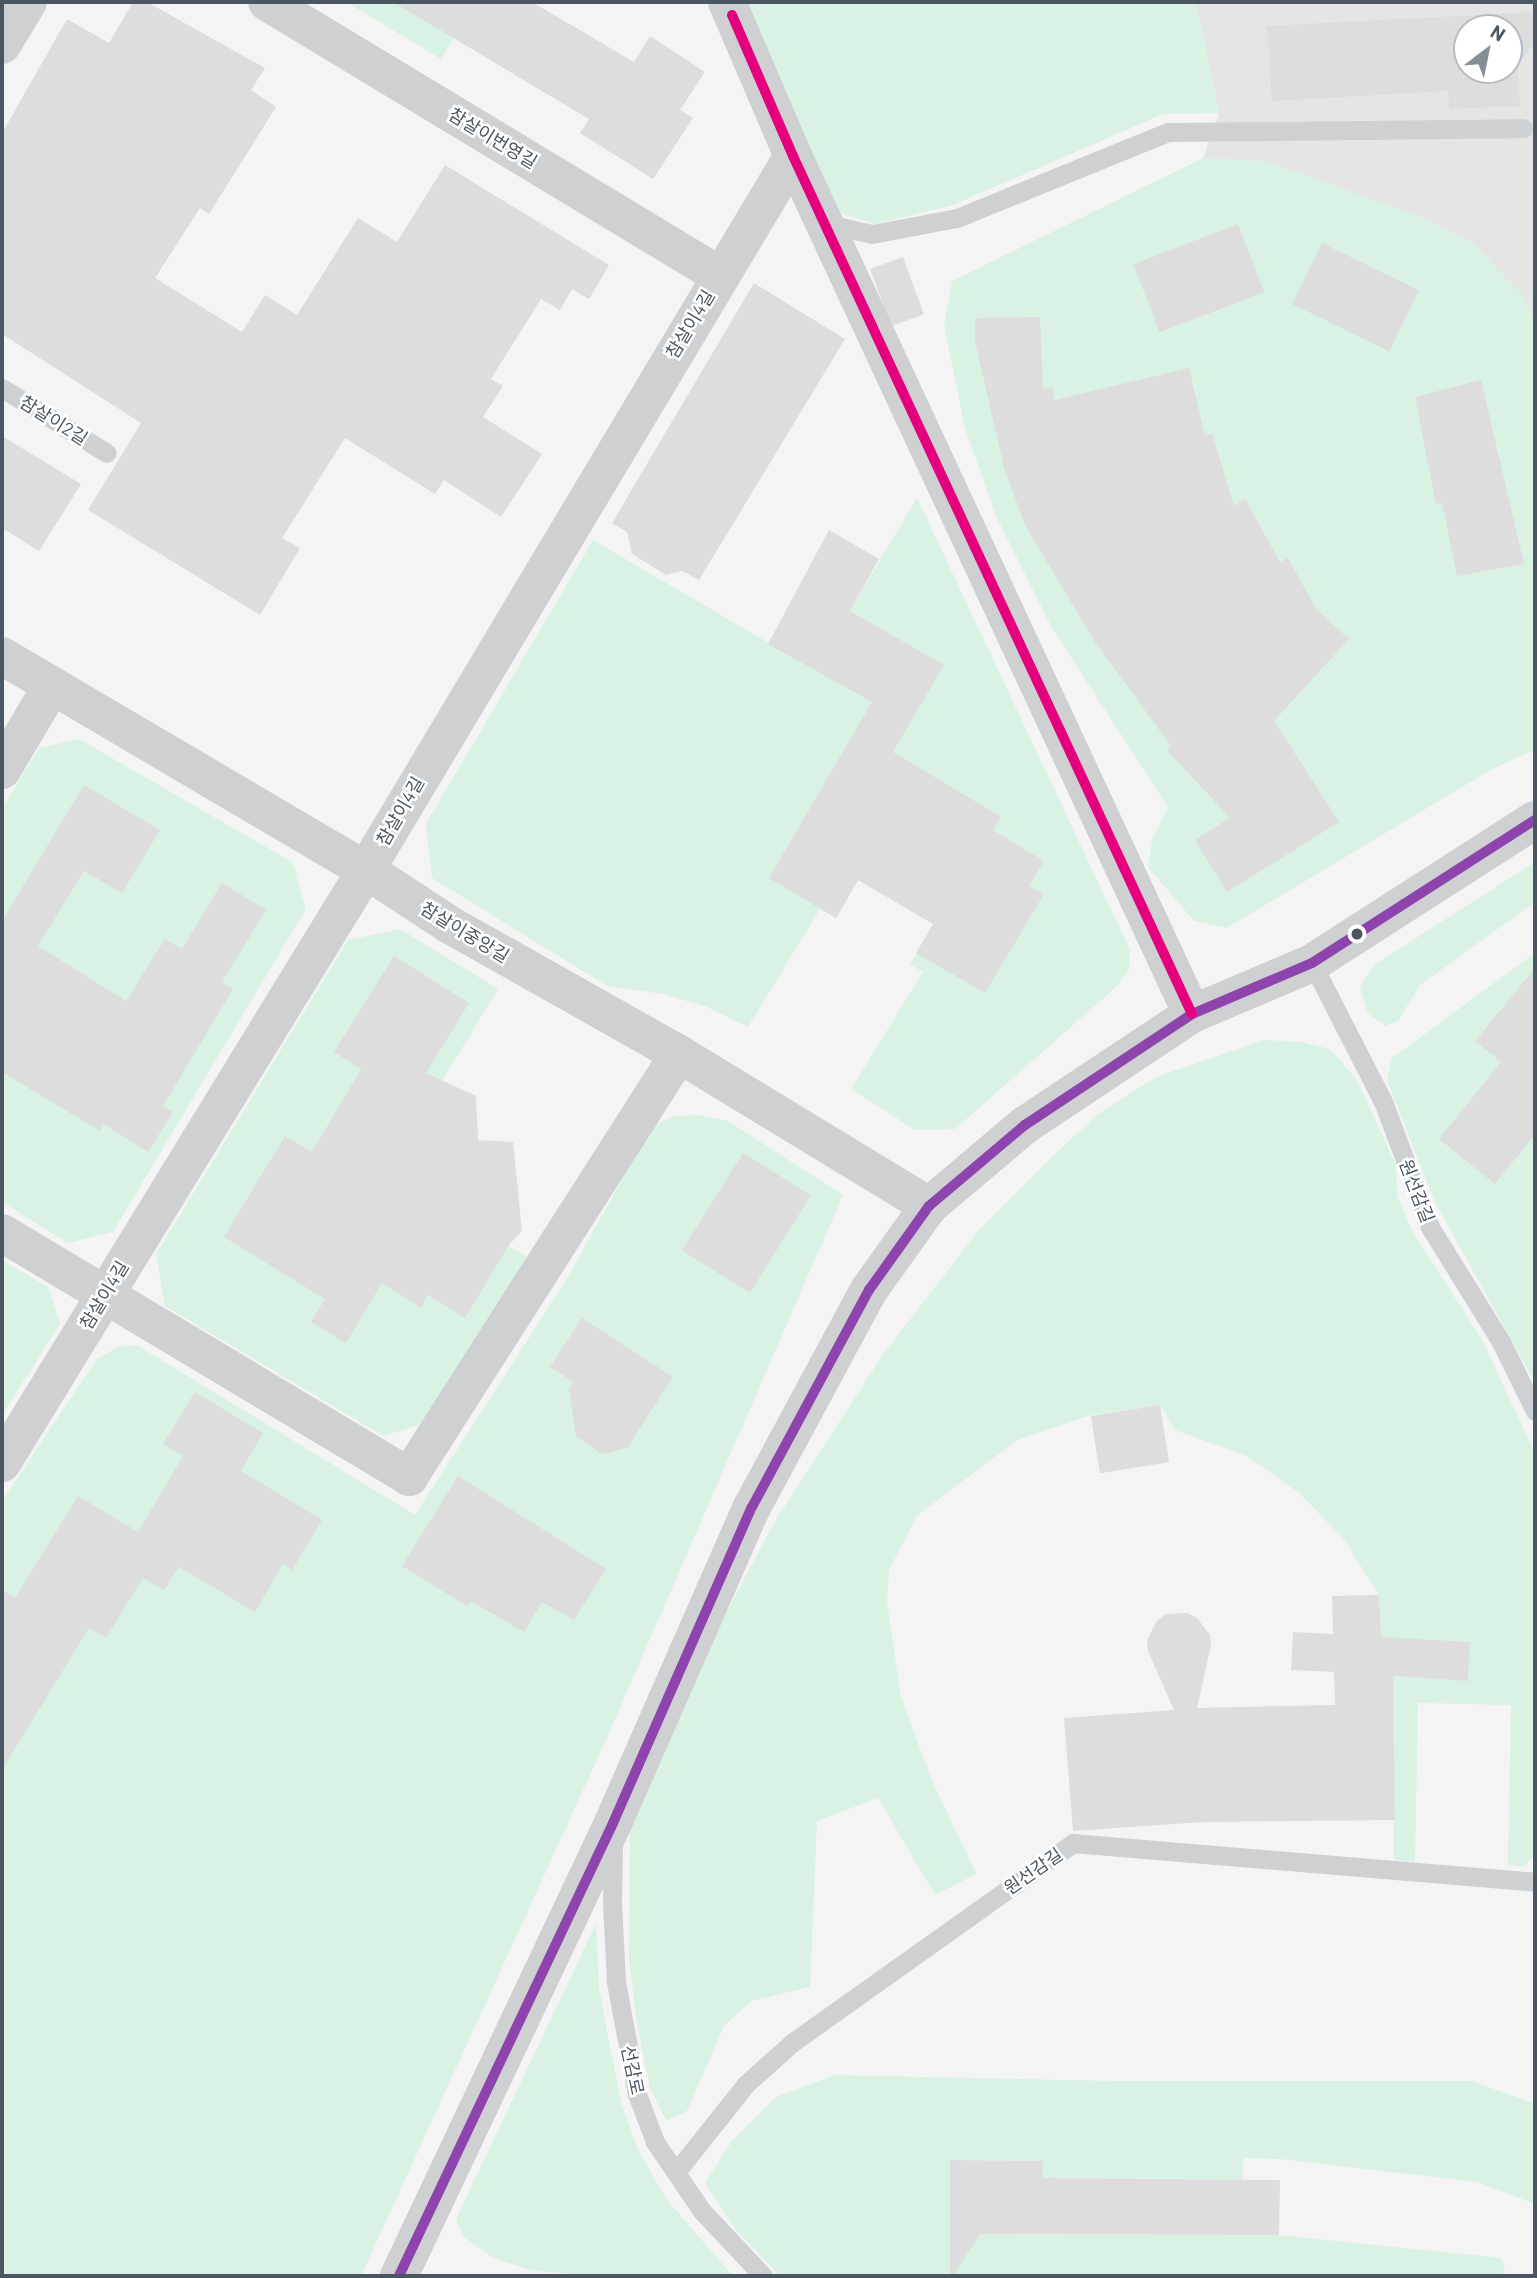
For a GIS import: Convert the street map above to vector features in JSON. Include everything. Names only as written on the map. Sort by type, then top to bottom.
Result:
[{"type":"street","points":[[2,45],[28,2]]},
{"type":"street","name":"참살이번영길","points":[[267,2],[719,275]]},
{"type":"street","points":[[727,2],[793,156],[1192,1014]]},
{"type":"street","name":"참살이4길","points":[[2,1463],[366,870],[719,275],[793,156]]},
{"type":"street","name":"참살이중앙길","points":[[2,656],[366,870],[450,925],[679,1054],[929,1206]]},
{"type":"street","points":[[2,770],[51,687]]},
{"type":"street","name":"선감로","points":[[399,2276],[613,1823],[752,1507],[869,1290],[929,1206],[1025,1125],[1192,1014],[1312,963],[1535,820]]},
{"type":"street","points":[[2,1233],[409,1477],[679,1054]]},
{"type":"lane","points":[[824,223],[872,234],[957,218],[1168,132],[1523,128]]},
{"type":"lane","name":"참살이2길","points":[[2,388],[107,453]]},
{"type":"lane","name":"원선감길","points":[[1312,963],[1384,1104],[1430,1227],[1502,1342],[1535,1411]]},
{"type":"lane","name":"선감로","points":[[613,1823],[612,1903],[616,1982],[637,2094],[655,2142],[702,2211],[763,2276]]},
{"type":"lane","name":"원선감길","points":[[676,2172],[747,2084],[793,2042],[1073,1843],[1535,1882]]},
{"type":"shaded area","points":[[1196,2],[1535,2],[1535,328],[1528,301],[1269,162],[1203,158],[1219,113]]},
{"type":"green space","points":[[346,2],[475,2],[441,59]]},
{"type":"green space","points":[[741,2],[1196,2],[1219,113],[1163,114],[953,205],[875,224],[834,211]]},
{"type":"green space","points":[[1203,158],[1269,162],[1423,218],[1473,243],[1528,301],[1535,328],[1535,750],[1494,768],[1227,928],[1194,921],[1148,867],[1152,839],[1168,807],[1052,628],[996,516],[965,428],[944,326],[952,281]]},
{"type":"green space","points":[[917,498],[1130,950],[1129,970],[1114,989],[955,1129],[915,1130],[851,1089],[923,972],[910,964],[948,900],[875,852],[836,918],[820,909],[748,1027],[707,1007],[663,994],[607,986],[432,878],[426,824],[593,540],[815,670]]},
{"type":"green space","points":[[79,739],[292,862],[306,909],[113,1232],[68,1243],[2,1202],[2,809],[39,748]]},
{"type":"green space","points":[[1535,862],[1535,902],[1420,985],[1398,1021],[1385,1026],[1367,1013],[1360,987],[1374,965]]},
{"type":"green space","points":[[400,929],[498,989],[387,1171],[530,1259],[432,1421],[383,1436],[165,1306],[156,1254],[348,940]]},
{"type":"green space","points":[[1535,953],[1535,1383],[1434,1200],[1387,1080],[1392,1058]]},
{"type":"green space","points":[[1264,1040],[1302,1042],[1330,1049],[1356,1079],[1396,1165],[1397,1197],[1415,1236],[1481,1338],[1535,1453],[1535,1855],[1523,1867],[1508,1864],[1511,1705],[1418,1703],[1415,1862],[1394,1859],[1393,1704],[1381,1646],[1379,1595],[1343,1538],[1299,1493],[1247,1456],[1175,1430],[1160,1405],[1091,1415],[1017,1440],[917,1516],[889,1570],[887,1602],[901,1697],[931,1778],[976,1874],[935,1895],[878,1798],[817,1821],[810,1987],[751,2001],[724,2026],[687,2111],[666,2121],[650,2088],[636,2018],[629,1959],[630,1828],[702,1659],[772,1526],[882,1356],[978,1231],[1054,1155],[1098,1114],[1156,1077]]},
{"type":"green space","points":[[699,1115],[728,1121],[843,1195],[606,1740],[361,2276],[2,2276],[2,1501],[97,1359],[118,1347],[137,1345],[415,1515],[568,1277],[651,1127],[674,1116]]},
{"type":"green space","points":[[2,1260],[49,1288],[60,1324],[2,1415]]},
{"type":"green space","points":[[596,1924],[599,1987],[610,2047],[621,2102],[638,2150],[667,2200],[733,2276],[585,2276],[532,2270],[495,2259],[464,2237],[456,2219]]},
{"type":"green space","points":[[835,2075],[1115,2081],[1472,2081],[1535,2104],[1535,2204],[1477,2182],[1280,2159],[1243,2158],[1241,2234],[1279,2235],[1501,2258],[1505,2269],[1502,2276],[780,2276],[736,2230],[705,2183],[732,2141],[776,2097]],"holes":[[[950,2160],[1042,2161],[1042,2178],[1224,2179],[1224,2235],[980,2234],[974,2243],[950,2243]]]},
{"type":"building","points":[[133,2],[147,2],[265,68],[251,90],[276,107],[209,214],[200,208],[155,278],[242,332],[265,295],[297,315],[358,218],[397,242],[445,165],[609,265],[589,299],[572,289],[560,310],[541,299],[491,379],[503,386],[483,417],[542,454],[501,517],[444,480],[435,494],[345,438],[282,538],[300,548],[260,615],[88,510],[141,423],[2,334],[2,133],[67,19],[109,43]]},
{"type":"building","points":[[393,2],[532,2],[634,62],[650,36],[705,72],[680,110],[693,118],[653,179],[580,133],[589,119]]},
{"type":"building","points":[[1535,12],[1535,42],[1523,57],[1523,14],[1497,14]]},
{"type":"building","points":[[1453,16],[1453,84],[1518,84],[1520,106],[1449,109],[1448,91],[1272,101],[1267,26]]},
{"type":"building","points":[[1238,224],[1264,292],[1160,332],[1133,264]]},
{"type":"building","points":[[1322,243],[1419,290],[1389,351],[1292,304]]},
{"type":"building","points":[[903,257],[924,314],[891,326],[870,269]]},
{"type":"building","points":[[754,283],[845,339],[699,580],[682,571],[666,575],[632,554],[627,532],[612,523]]},
{"type":"building","points":[[1040,317],[1043,389],[1052,387],[1055,400],[1189,368],[1205,436],[1212,433],[1234,506],[1245,499],[1280,562],[1288,558],[1316,609],[1349,639],[1274,721],[1339,822],[1227,892],[1195,840],[1230,818],[1167,750],[1171,746],[1095,642],[1026,527],[1004,468],[975,341],[975,318]]},
{"type":"building","points":[[1481,380],[1524,564],[1457,576],[1442,503],[1436,504],[1415,397]]},
{"type":"building","points":[[2,436],[81,484],[39,551],[2,528]]},
{"type":"building","points":[[829,530],[879,559],[850,611],[944,665],[893,752],[1001,817],[993,830],[1044,861],[1029,886],[1044,894],[985,993],[916,953],[933,924],[858,880],[836,918],[769,878],[872,702],[768,644]]},
{"type":"building","points":[[84,785],[160,830],[122,893],[84,871],[38,946],[126,1001],[165,939],[182,949],[222,883],[266,910],[222,982],[233,989],[163,1106],[173,1112],[148,1152],[104,1124],[100,1131],[2,1072],[2,921]]},
{"type":"building","points":[[394,956],[469,1003],[426,1073],[476,1096],[478,1140],[513,1142],[522,1231],[509,1245],[465,1318],[428,1295],[421,1308],[382,1283],[346,1343],[311,1322],[325,1299],[224,1237],[285,1136],[312,1152],[361,1069],[334,1052]]},
{"type":"building","points":[[1535,968],[1535,1134],[1495,1184],[1439,1139],[1501,1062],[1475,1041]]},
{"type":"building","points":[[743,1153],[811,1195],[750,1293],[682,1251]]},
{"type":"building","points":[[582,1318],[673,1377],[627,1448],[601,1454],[576,1436],[569,1389],[574,1382],[550,1367]]},
{"type":"building","points":[[195,1392],[263,1433],[241,1471],[322,1520],[292,1570],[283,1564],[255,1612],[179,1567],[164,1590],[143,1578],[106,1638],[89,1628],[2,1770],[2,1590],[15,1598],[78,1496],[138,1532],[183,1456],[163,1444]]},
{"type":"building","points":[[1160,1405],[1169,1462],[1100,1473],[1091,1416]]},
{"type":"building","points":[[458,1476],[606,1569],[574,1620],[542,1602],[524,1632],[471,1601],[467,1606],[402,1566]]},
{"type":"building","points":[[1379,1595],[1381,1637],[1470,1642],[1468,1681],[1393,1676],[1395,1820],[1203,1822],[1073,1831],[1064,1718],[1174,1710],[1148,1651],[1147,1640],[1157,1621],[1166,1614],[1188,1613],[1197,1618],[1210,1635],[1211,1645],[1197,1708],[1335,1705],[1334,1672],[1291,1670],[1293,1632],[1333,1634],[1332,1596]]},
{"type":"building","points":[[950,2160],[1043,2161],[1042,2178],[1280,2180],[1279,2235],[980,2234],[953,2276],[950,2276]]},
{"type":"transit line","points":[[732,15],[793,156],[1192,1014]]},
{"type":"transit line","points":[[399,2276],[613,1823],[752,1507],[869,1290],[929,1206],[1025,1125],[1192,1014],[1312,963],[1535,820]]}]
